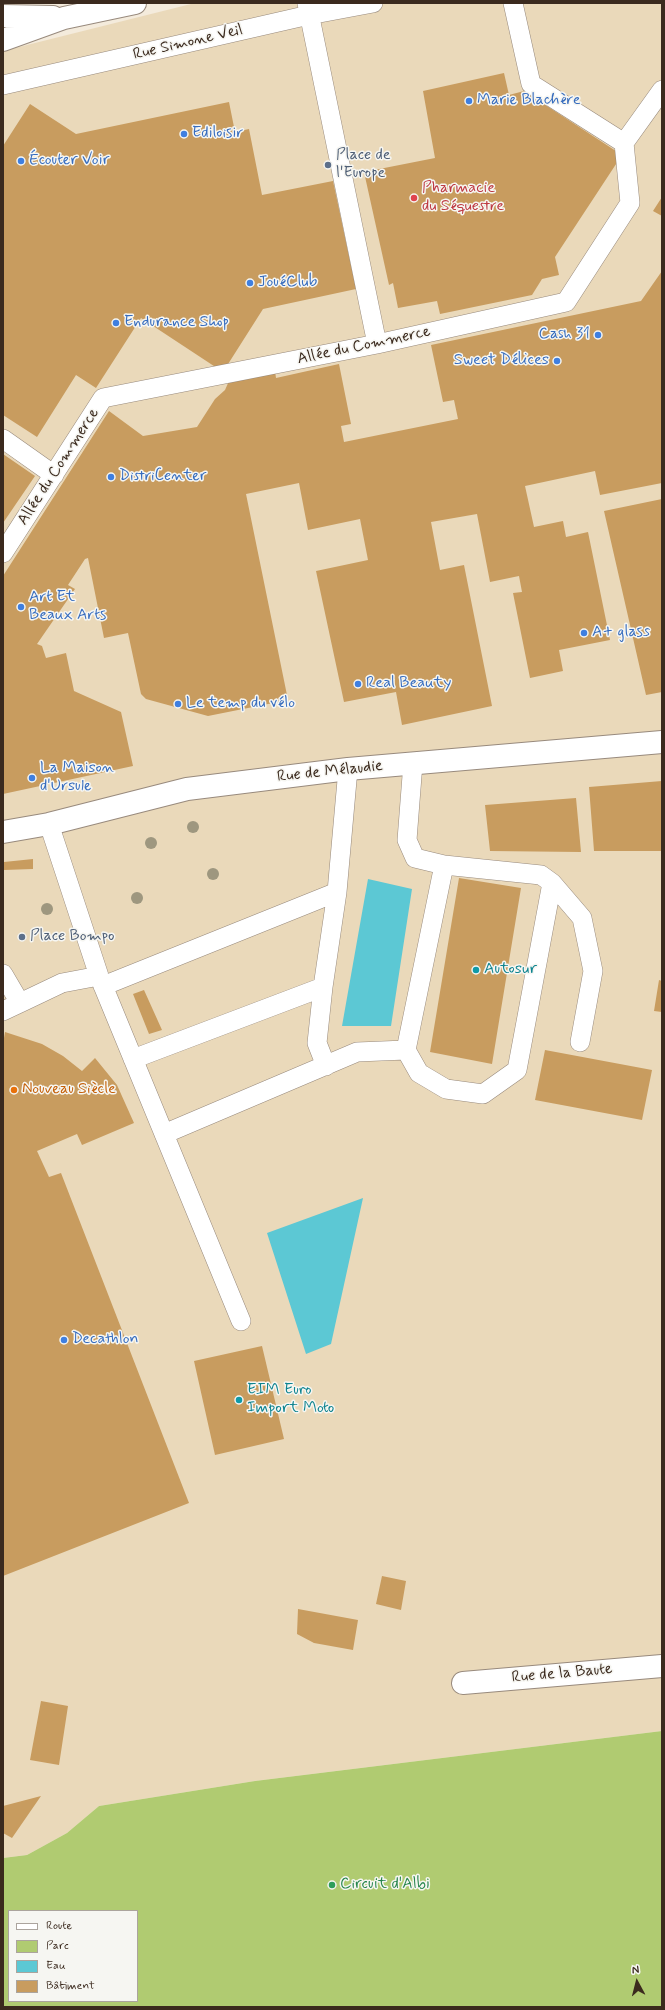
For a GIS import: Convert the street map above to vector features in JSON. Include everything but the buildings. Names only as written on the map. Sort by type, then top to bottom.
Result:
[{"type":"street","points":[[3,40],[64,18],[135,3]]},
{"type":"street","points":[[3,16],[64,18]]},
{"type":"street","name":"Rue de Mélaudie","points":[[3,832],[49,824],[187,789],[348,769],[662,742]]},
{"type":"street","name":"Rue de la Baute","points":[[463,1682],[662,1666]]},
{"type":"lane","name":"Rue Simone Veil","points":[[3,85],[308,9],[373,3]]},
{"type":"lane","points":[[513,3],[531,84],[624,143],[662,90]]},
{"type":"lane","points":[[308,9],[377,344]]},
{"type":"lane","name":"Allée du Commerce","points":[[3,553],[103,398],[377,344],[566,302],[630,203],[624,143]]},
{"type":"lane","points":[[3,439],[54,475]]},
{"type":"lane","points":[[413,763],[407,840],[415,858],[444,865],[541,875],[552,883],[582,918],[593,971],[580,1042]]},
{"type":"lane","points":[[326,1066],[317,1043],[323,987],[337,892],[348,769]]},
{"type":"lane","points":[[49,824],[101,981],[241,1321]]},
{"type":"lane","points":[[444,865],[406,1050],[419,1073],[446,1089],[483,1094],[517,1070],[552,883]]},
{"type":"lane","points":[[3,974],[11,1007],[62,983],[101,981],[337,892]]},
{"type":"lane","points":[[133,1059],[323,987]]},
{"type":"lane","points":[[164,1134],[357,1052],[406,1050]]},
{"type":"shaded area","points":[[195,3],[662,3],[662,1731],[255,1781],[99,1806],[67,1833],[27,1855],[3,1858],[3,51]]},
{"type":"green space","name":"Circuit d'Albi","points":[[662,1731],[662,2007],[3,2007],[3,1858],[27,1855],[67,1833],[99,1806],[255,1781]]},
{"type":"water","points":[[368,879],[412,889],[391,1026],[342,1026]]},
{"type":"water","points":[[363,1198],[331,1344],[306,1354],[267,1233]]},
{"type":"place","name":"Marie Blachère","points":[[469,101]]},
{"type":"place","name":"Ediloisir","points":[[184,134]]},
{"type":"place","name":"Écouter Voir","points":[[21,161]]},
{"type":"place","name":"Place de l'Europe","points":[[328,165]]},
{"type":"place","name":"Pharmacie du Séquestre","points":[[414,198]]},
{"type":"place","name":"JouéClub","points":[[250,283]]},
{"type":"place","name":"Endurance Shop","points":[[116,323]]},
{"type":"place","name":"Cash 31","points":[[598,335]]},
{"type":"place","name":"Sweet Délices","points":[[557,361]]},
{"type":"place","name":"DistriCenter","points":[[111,477]]},
{"type":"place","name":"Art Et Beaux Arts","points":[[21,607]]},
{"type":"place","name":"A+ glass","points":[[584,633]]},
{"type":"place","name":"Real Beauty","points":[[358,684]]},
{"type":"place","name":"Le temp du vélo","points":[[178,704]]},
{"type":"place","name":"La Maison d'Ursule","points":[[32,778]]},
{"type":"place","name":"Place Bompo","points":[[22,937]]},
{"type":"place","name":"Autosur","points":[[476,970]]},
{"type":"place","name":"Nouveau Siècle","points":[[14,1090]]},
{"type":"place","name":"Decathlon","points":[[64,1340]]},
{"type":"place","name":"EIM Euro Import Moto","points":[[239,1400]]},
{"type":"place","name":"Circuit d'Albi","points":[[332,1885]]}]
